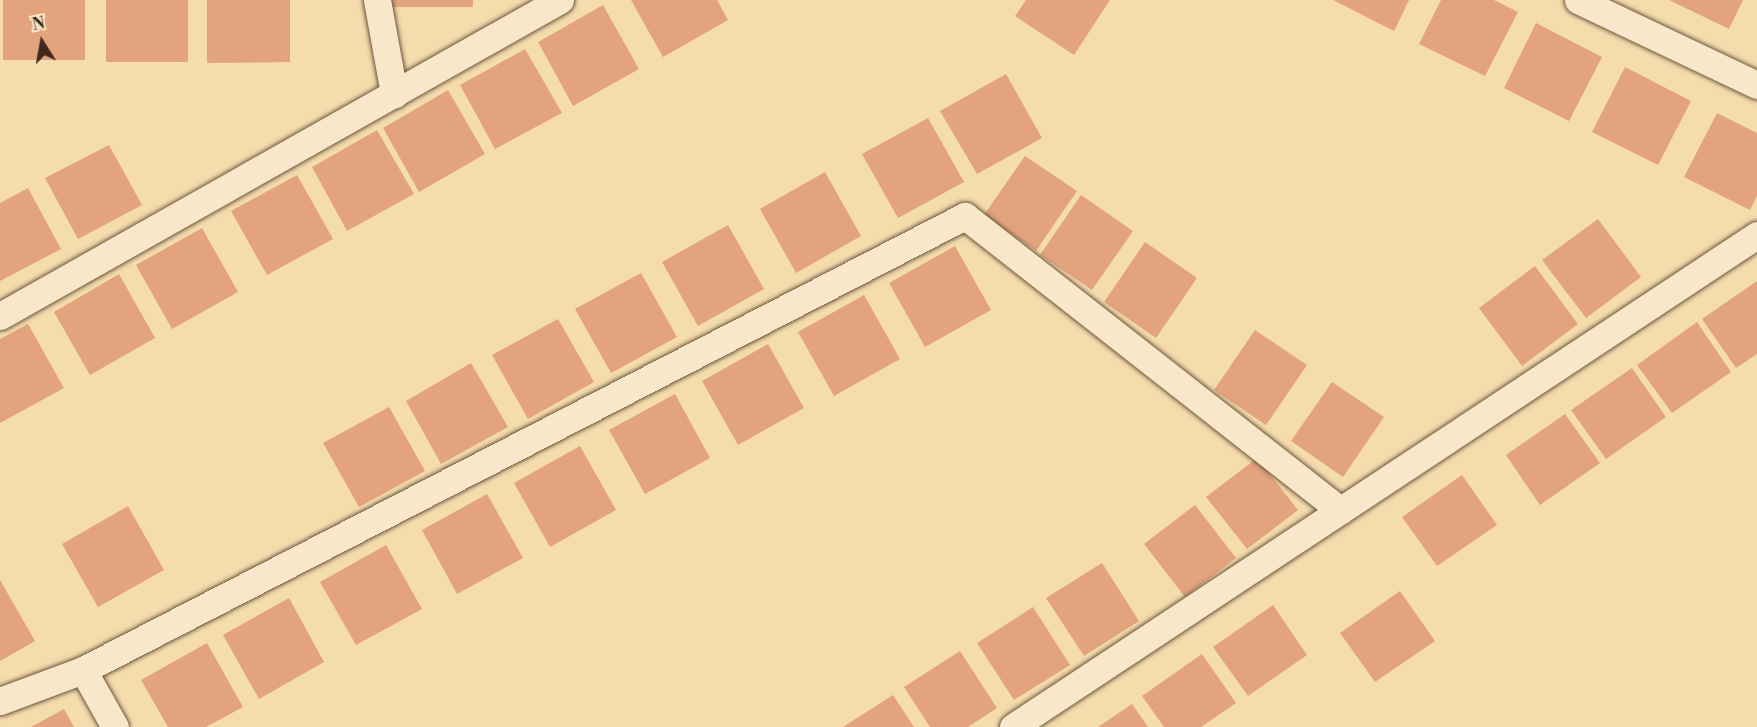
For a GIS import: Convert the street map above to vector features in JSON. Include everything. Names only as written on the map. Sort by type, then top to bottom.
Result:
[{"type":"street","points":[[377,0],[394,94]]},
{"type":"street","points":[[0,316],[560,0]]},
{"type":"street","points":[[1578,0],[1757,85]]},
{"type":"street","points":[[0,701],[83,670],[965,216],[1341,510]]},
{"type":"street","points":[[1014,727],[1757,235]]},
{"type":"street","points":[[83,670],[115,727]]},
{"type":"building","points":[[3,0],[85,0],[85,60],[3,60]]},
{"type":"building","points":[[106,0],[188,0],[188,62],[106,62]]},
{"type":"building","points":[[207,0],[290,0],[290,62],[207,63]]},
{"type":"building","points":[[391,0],[473,0],[473,7],[391,7]]},
{"type":"building","points":[[631,0],[717,0],[728,20],[663,57]]},
{"type":"building","points":[[1026,0],[1110,0],[1074,55],[1015,16]]},
{"type":"building","points":[[1333,0],[1409,0],[1394,31]]},
{"type":"building","points":[[1441,0],[1494,0],[1518,12],[1485,76],[1419,44]]},
{"type":"building","points":[[1669,0],[1743,0],[1729,29]]},
{"type":"building","points":[[603,5],[639,69],[573,106],[538,42]]},
{"type":"building","points":[[1536,23],[1602,57],[1569,121],[1504,88]]},
{"type":"building","points":[[525,49],[562,113],[495,149],[460,85]]},
{"type":"building","points":[[1625,67],[1691,101],[1658,165],[1592,132]]},
{"type":"building","points":[[1006,74],[1042,138],[977,174],[940,111]]},
{"type":"building","points":[[448,90],[485,154],[419,192],[383,128]]},
{"type":"building","points":[[1717,113],[1757,133],[1757,196],[1750,210],[1684,177]]},
{"type":"building","points":[[928,118],[964,182],[898,218],[862,154]]},
{"type":"building","points":[[377,130],[414,194],[347,231],[312,167]]},
{"type":"building","points":[[109,145],[142,205],[78,239],[45,178]]},
{"type":"building","points":[[1025,156],[1077,191],[1036,251],[984,215]]},
{"type":"building","points":[[825,172],[861,236],[796,273],[760,209]]},
{"type":"building","points":[[297,175],[333,239],[267,275],[231,211]]},
{"type":"building","points":[[28,188],[61,249],[0,281],[0,203]]},
{"type":"building","points":[[1081,195],[1133,231],[1092,290],[1040,255]]},
{"type":"building","points":[[1598,219],[1641,277],[1586,318],[1542,260]]},
{"type":"building","points":[[728,225],[764,289],[698,326],[662,262]]},
{"type":"building","points":[[202,228],[238,292],[172,329],[136,265]]},
{"type":"building","points":[[1145,242],[1197,278],[1156,338],[1104,302]]},
{"type":"building","points":[[955,246],[991,310],[925,347],[889,283]]},
{"type":"building","points":[[1535,266],[1578,324],[1522,366],[1479,308]]},
{"type":"building","points":[[641,273],[677,337],[611,373],[575,309]]},
{"type":"building","points":[[119,274],[155,338],[90,375],[54,312]]},
{"type":"building","points":[[1757,281],[1757,354],[1736,368],[1702,319]]},
{"type":"building","points":[[864,295],[900,359],[834,396],[798,332]]},
{"type":"building","points":[[558,319],[594,382],[528,419],[492,355]]},
{"type":"building","points":[[1697,322],[1731,372],[1672,413],[1637,365]]},
{"type":"building","points":[[28,324],[64,388],[0,423],[0,339]]},
{"type":"building","points":[[1255,330],[1307,365],[1266,425],[1214,390]]},
{"type":"building","points":[[768,344],[804,408],[738,445],[702,381]]},
{"type":"building","points":[[471,363],[508,427],[441,464],[406,401]]},
{"type":"building","points":[[1632,368],[1666,417],[1606,459],[1571,410]]},
{"type":"building","points":[[1332,382],[1384,417],[1343,477],[1291,441]]},
{"type":"building","points":[[675,394],[710,458],[645,494],[609,430]]},
{"type":"building","points":[[389,407],[425,471],[359,507],[323,443]]},
{"type":"building","points":[[1565,414],[1600,463],[1540,505],[1506,455]]},
{"type":"building","points":[[580,446],[616,510],[550,547],[514,483]]},
{"type":"building","points":[[1257,458],[1298,510],[1247,549],[1206,497]]},
{"type":"building","points":[[1462,475],[1497,525],[1437,566],[1402,517]]},
{"type":"building","points":[[487,494],[523,558],[457,594],[422,530]]},
{"type":"building","points":[[1195,505],[1236,558],[1185,597],[1144,544]]},
{"type":"building","points":[[128,506],[164,570],[98,607],[62,544]]},
{"type":"building","points":[[386,545],[422,609],[356,645],[320,582]]},
{"type":"building","points":[[1102,563],[1139,621],[1084,656],[1046,598]]},
{"type":"building","points":[[0,580],[35,641],[0,661]]},
{"type":"building","points":[[1400,591],[1435,641],[1375,682],[1340,633]]},
{"type":"building","points":[[289,598],[324,662],[259,699],[223,635]]},
{"type":"building","points":[[1273,605],[1307,655],[1248,696],[1213,647]]},
{"type":"building","points":[[1033,607],[1070,665],[1014,700],[977,643]]},
{"type":"building","points":[[207,643],[243,707],[206,727],[168,727],[141,680]]},
{"type":"building","points":[[960,651],[997,708],[968,727],[930,727],[904,687]]},
{"type":"building","points":[[1202,654],[1236,703],[1201,727],[1164,727],[1142,696]]},
{"type":"building","points":[[893,695],[914,727],[843,727]]},
{"type":"building","points":[[1132,704],[1148,727],[1098,727]]},
{"type":"building","points":[[64,709],[74,727],[31,727]]}]
